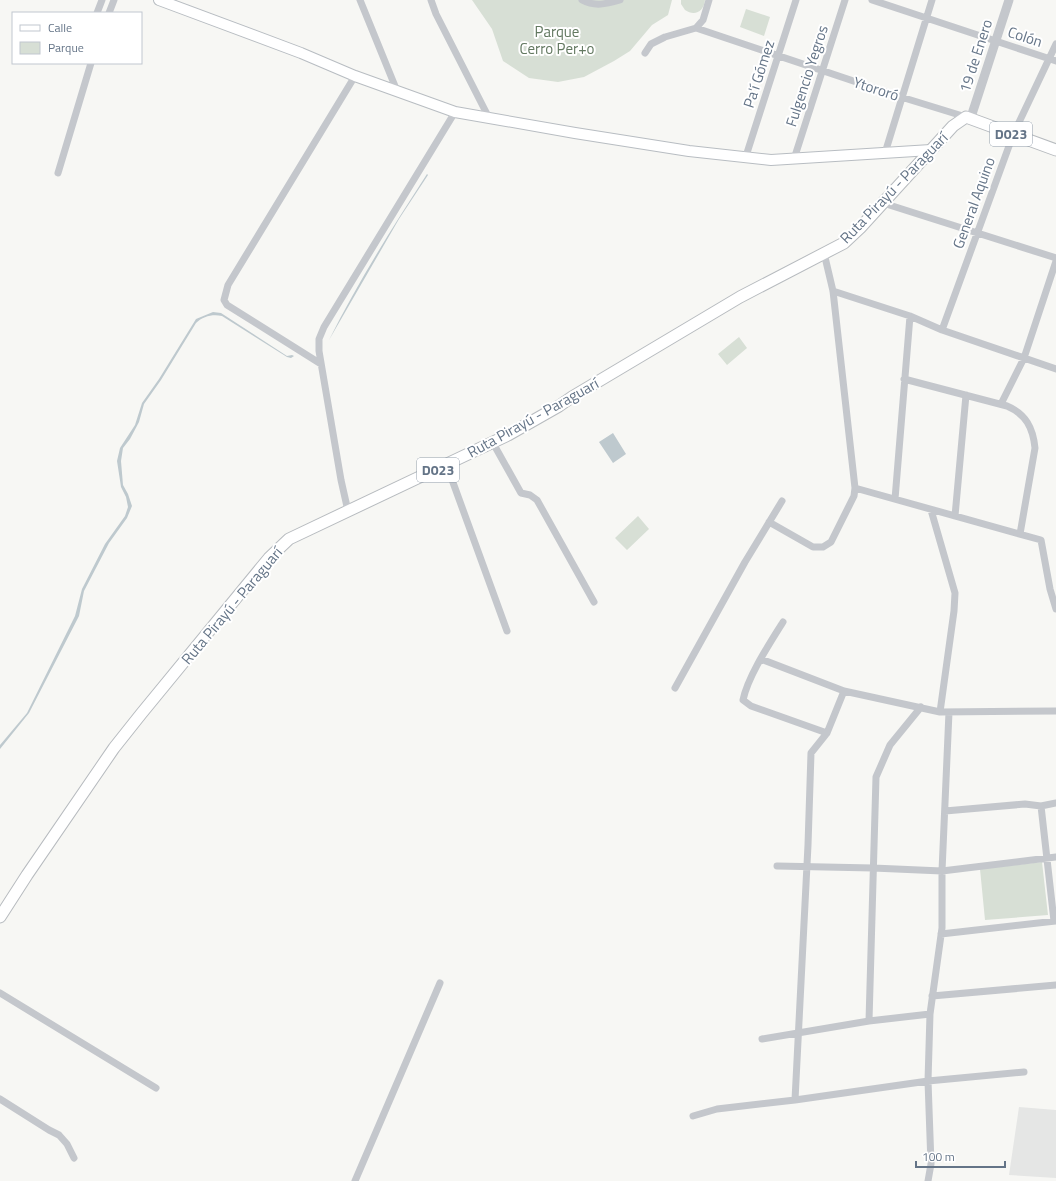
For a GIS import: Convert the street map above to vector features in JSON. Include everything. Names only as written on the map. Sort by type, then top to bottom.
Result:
[{"type":"main road","points":[[159,0],[300,53],[355,76],[455,112],[689,151],[746,156],[771,160],[931,150]]},
{"type":"main road","name":"Ytororó","points":[[966,117],[1056,150]]},
{"type":"main road","name":"Ruta Pirayú - Paraguarí","points":[[0,917],[114,748],[140,714],[269,558],[289,540],[493,443],[559,406],[740,297],[844,243],[883,203],[953,126],[966,117]]},
{"type":"street","points":[[97,12],[102,0]]},
{"type":"street","points":[[109,12],[114,0]]},
{"type":"street","points":[[360,0],[397,91]]},
{"type":"street","points":[[431,0],[436,14],[489,118]]},
{"type":"street","points":[[582,0],[603,5],[620,0]]},
{"type":"street","points":[[645,53],[651,44],[665,37],[696,28],[703,20],[709,0]]},
{"type":"street","name":"Pa'í Gómez","points":[[746,156],[796,0]]},
{"type":"street","name":"Fulgencio Yegros","points":[[794,159],[845,0]]},
{"type":"street","name":"Colón","points":[[872,0],[1052,60]]},
{"type":"street","points":[[885,153],[932,0]]},
{"type":"street","name":"19 de Enero","points":[[966,117],[972,114],[1009,0]]},
{"type":"street","name":"Ytororó","points":[[696,28],[822,71],[966,117]]},
{"type":"street","name":"General Aquino","points":[[942,330],[1013,135],[1052,60],[1056,44]]},
{"type":"street","points":[[58,173],[91,64]]},
{"type":"street","points":[[321,364],[227,305],[224,300],[228,285],[355,76]]},
{"type":"street","points":[[348,511],[341,480],[321,364],[319,351],[320,339],[324,327],[455,112]]},
{"type":"street","points":[[883,203],[1056,258]]},
{"type":"street","points":[[769,522],[813,547],[822,547],[831,542],[854,496],[855,488],[833,291],[824,253]]},
{"type":"street","points":[[1001,404],[1024,358],[1056,261]]},
{"type":"street","points":[[833,291],[910,316],[942,330],[1056,369]]},
{"type":"street","points":[[895,499],[910,316]]},
{"type":"street","points":[[904,379],[1001,404],[1014,409],[1025,418],[1033,434],[1035,448],[1020,534]]},
{"type":"street","points":[[955,516],[966,395]]},
{"type":"street","points":[[493,443],[522,493],[530,495],[537,500],[594,602]]},
{"type":"street","points":[[447,466],[507,631]]},
{"type":"street","points":[[855,488],[1041,540],[1050,589],[1056,609]]},
{"type":"street","points":[[675,688],[744,562],[782,501]]},
{"type":"street","points":[[931,510],[955,593],[954,611],[940,712]]},
{"type":"street","points":[[783,622],[761,659],[744,692],[743,700],[751,706],[826,733]]},
{"type":"street","points":[[761,659],[844,691],[940,712],[1056,711]]},
{"type":"street","points":[[795,1100],[811,753],[826,733],[844,691]]},
{"type":"street","points":[[869,1020],[876,777],[890,745],[921,707]]},
{"type":"street","points":[[928,1181],[931,1164],[928,1081],[930,1014],[941,934],[942,871],[949,712]]},
{"type":"street","points":[[945,811],[1025,804],[1041,806],[1056,803]]},
{"type":"street","points":[[941,934],[1055,921],[1041,806]]},
{"type":"street","points":[[777,866],[942,871],[1056,857]]},
{"type":"street","points":[[355,1181],[440,983]]},
{"type":"street","points":[[932,996],[1056,984]]},
{"type":"street","points":[[0,993],[156,1088]]},
{"type":"street","points":[[762,1040],[869,1020],[930,1014]]},
{"type":"street","points":[[693,1116],[717,1109],[795,1100],[928,1081],[1024,1072]]},
{"type":"street","points":[[0,1099],[59,1136],[67,1144],[74,1158]]},
{"type":"shaded area","points":[[427,174],[428,175],[399,219],[329,340],[376,256],[401,215]]},
{"type":"shaded area","points":[[213,312],[221,313],[287,356],[294,356],[291,358],[287,357],[222,316],[208,316],[196,323],[161,380],[144,404],[139,422],[130,439],[123,448],[121,461],[123,485],[132,506],[127,518],[109,543],[84,591],[79,616],[29,713],[0,749],[0,745],[27,713],[75,616],[82,589],[105,544],[125,516],[128,507],[126,497],[121,487],[117,461],[120,448],[135,425],[142,403],[159,379],[196,319]]},
{"type":"shaded area","points":[[613,433],[626,454],[613,463],[599,442]]},
{"type":"shaded area","points":[[1019,1107],[1056,1110],[1056,1178],[1009,1175]]},
{"type":"green space","name":"Parque Cerro Per+o","points":[[472,0],[672,0],[668,15],[652,25],[630,51],[584,77],[558,82],[529,78],[503,61],[492,29]]},
{"type":"green space","points":[[681,0],[705,0],[701,10],[692,13],[685,10],[681,4]]},
{"type":"green space","points":[[746,9],[770,17],[764,36],[740,27]]},
{"type":"green space","points":[[739,337],[747,348],[727,365],[718,354]]},
{"type":"green space","points":[[638,516],[649,529],[627,550],[615,538]]},
{"type":"green space","points":[[1042,862],[1048,915],[985,920],[980,869]]}]
